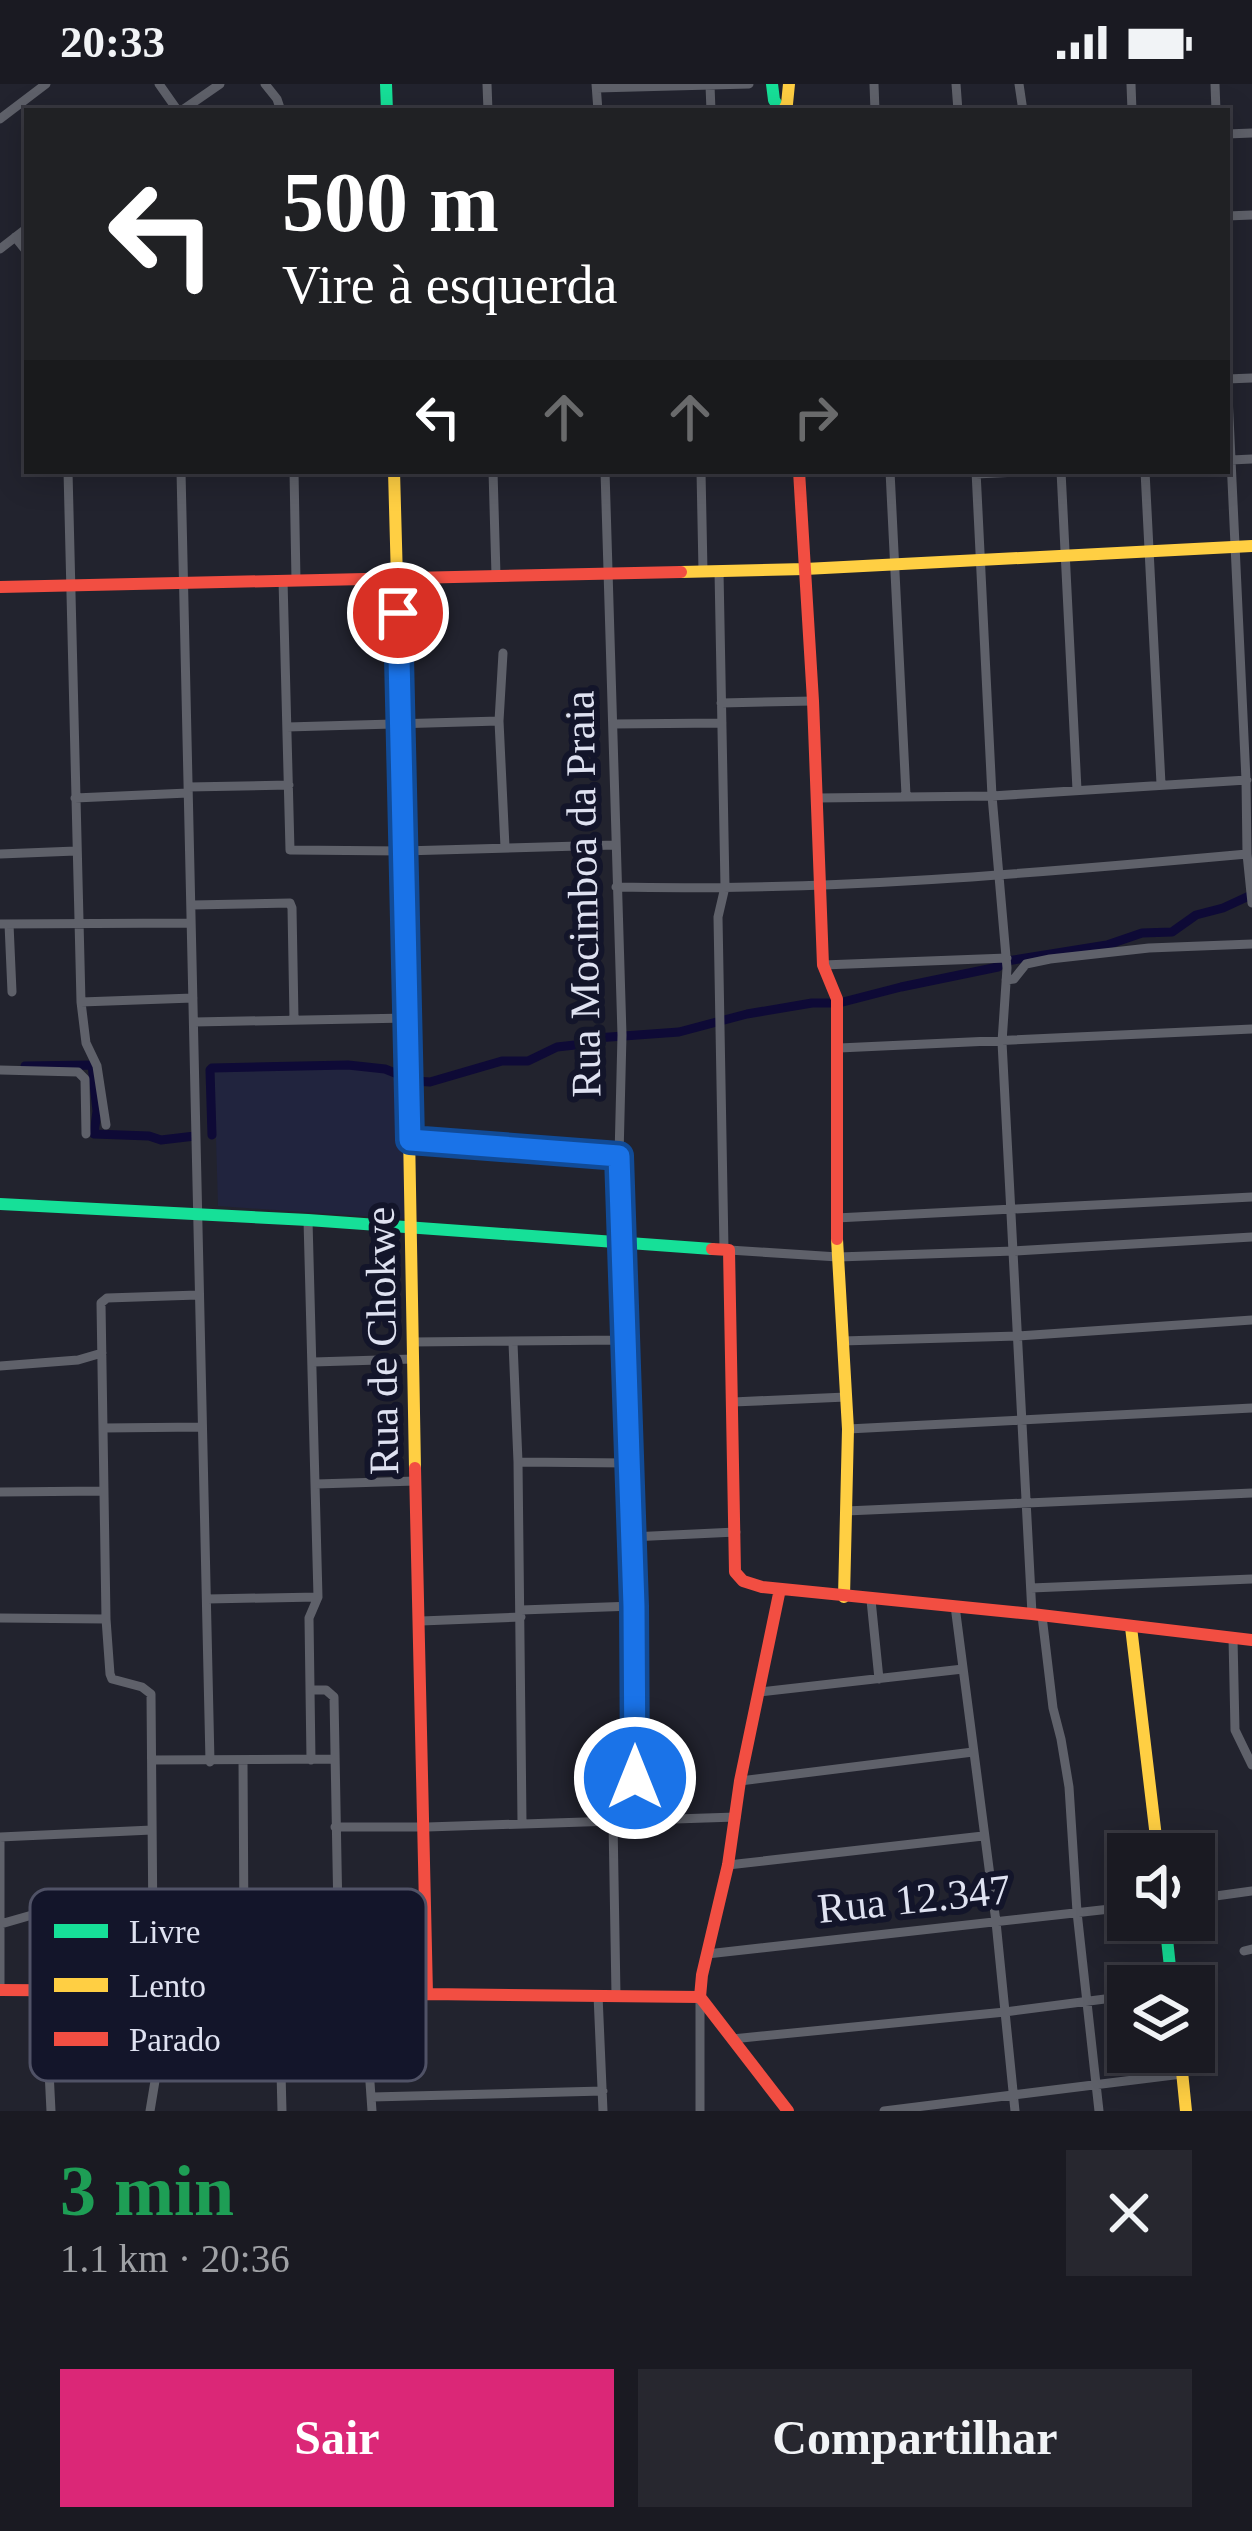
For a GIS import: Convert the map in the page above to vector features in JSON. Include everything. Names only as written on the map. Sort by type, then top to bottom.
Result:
[{"type":"street","points":[[0,119],[46,84]]},
{"type":"street","points":[[184,108],[220,84]]},
{"type":"street","points":[[596,86],[749,84]]},
{"type":"street","points":[[0,249],[24,230]]},
{"type":"street","points":[[15,237],[24,248]]},
{"type":"street","points":[[1230,472],[1252,903]]},
{"type":"street","points":[[68,474],[81,1002],[106,1125]]},
{"type":"street","points":[[181,474],[210,1762]]},
{"type":"street","points":[[294,474],[287,727],[290,850],[615,845]]},
{"type":"street","name":"Rua de Chokwe","points":[[394,474],[427,1827],[427,1994]]},
{"type":"street","points":[[493,474],[496,575]]},
{"type":"street","name":"Rua Mocimboa da Praia","points":[[604,474],[622,1037],[619,1156],[634,1606],[635,1820]]},
{"type":"street","points":[[701,474],[703,571]]},
{"type":"street","points":[[799,474],[823,965],[837,1005],[839,1048],[836,1218],[848,1429],[844,1597]]},
{"type":"street","points":[[890,474],[906,795]]},
{"type":"street","points":[[976,474],[992,796],[1006,958],[1002,1042],[1031,1588],[1069,1787],[1076,1912],[1099,2111]]},
{"type":"street","points":[[1061,474],[1077,790]]},
{"type":"street","points":[[1145,474],[1161,784]]},
{"type":"street","points":[[0,587],[805,569],[1252,546]]},
{"type":"street","points":[[719,571],[725,887],[718,916],[719,1054],[735,1572],[743,1581],[780,1589],[1252,1640]]},
{"type":"street","points":[[503,653],[499,721],[505,847]]},
{"type":"street","points":[[722,704],[813,700]]},
{"type":"street","points":[[287,727],[499,721]]},
{"type":"street","points":[[613,724],[722,724]]},
{"type":"street","points":[[817,798],[992,796],[1249,780]]},
{"type":"street","points":[[75,798],[289,785]]},
{"type":"street","points":[[0,854],[76,850]]},
{"type":"street","points":[[616,887],[998,877],[1247,854]]},
{"type":"street","points":[[192,905],[290,902],[294,1019]]},
{"type":"street","points":[[12,992],[4,924],[191,923]]},
{"type":"street","points":[[1006,980],[1014,979],[1026,964],[1051,959],[1149,948],[1252,944]]},
{"type":"street","points":[[823,965],[1006,958]]},
{"type":"street","points":[[81,1002],[193,998]]},
{"type":"street","points":[[194,1022],[408,1018]]},
{"type":"street","points":[[839,1048],[1252,1029]]},
{"type":"street","points":[[0,1070],[82,1074],[86,1134]]},
{"type":"street","points":[[410,1140],[619,1156]]},
{"type":"street","points":[[836,1218],[1252,1197]]},
{"type":"street","points":[[0,1204],[838,1257],[1252,1237]]},
{"type":"street","points":[[308,1220],[318,1597],[309,1618],[310,1760]]},
{"type":"street","points":[[153,1889],[151,1694],[112,1679],[106,1619],[103,1299],[198,1295]]},
{"type":"street","points":[[842,1341],[1018,1336],[1252,1320]]},
{"type":"street","points":[[412,1342],[626,1340]]},
{"type":"street","points":[[513,1342],[522,1822]]},
{"type":"street","points":[[0,1366],[78,1360],[102,1353]]},
{"type":"street","points":[[313,1362],[413,1359]]},
{"type":"street","points":[[733,1402],[846,1397]]},
{"type":"street","points":[[848,1429],[1252,1408]]},
{"type":"street","points":[[104,1428],[202,1427]]},
{"type":"street","points":[[518,1462],[628,1463]]},
{"type":"street","points":[[316,1484],[416,1480]]},
{"type":"street","points":[[0,1492],[104,1491]]},
{"type":"street","points":[[846,1511],[1252,1493]]},
{"type":"street","points":[[631,1537],[736,1532]]},
{"type":"street","points":[[1031,1588],[1252,1579]]},
{"type":"street","points":[[700,2111],[700,1997],[780,1589]]},
{"type":"street","points":[[207,1599],[318,1597]]},
{"type":"street","points":[[871,1600],[879,1679]]},
{"type":"street","points":[[421,1621],[634,1606]]},
{"type":"street","points":[[955,1606],[1015,2111]]},
{"type":"street","points":[[0,1618],[106,1619]]},
{"type":"street","points":[[1131,1627],[1156,1833]]},
{"type":"street","points":[[1233,1638],[1235,1730],[1252,1765]]},
{"type":"street","points":[[759,1692],[963,1669]]},
{"type":"street","points":[[312,1690],[326,1690],[334,1697],[337,1889]]},
{"type":"street","points":[[740,1781],[973,1752]]},
{"type":"street","points":[[152,1760],[335,1760]]},
{"type":"street","points":[[243,1761],[244,1889]]},
{"type":"street","points":[[335,1827],[736,1817]]},
{"type":"street","points":[[613,1821],[616,1995]]},
{"type":"street","points":[[30,1991],[0,1990],[0,1839],[152,1830]]},
{"type":"street","points":[[728,1865],[983,1836]]},
{"type":"street","points":[[1215,1896],[1252,1891]]},
{"type":"street","name":"Rua 12.347","points":[[707,1954],[1107,1909]]},
{"type":"street","points":[[1,1924],[30,1915]]},
{"type":"street","points":[[427,1994],[700,1997]]},
{"type":"street","points":[[598,1995],[604,2111]]},
{"type":"street","points":[[700,1997],[788,2111]]},
{"type":"street","points":[[732,2039],[1107,1998]]},
{"type":"street","points":[[884,2111],[1182,2074],[1186,2111]]},
{"type":"street","points":[[50,2081],[52,2111]]},
{"type":"street","points":[[150,2111],[155,2081]]},
{"type":"street","points":[[281,2081],[282,2111]]},
{"type":"street","points":[[371,2081],[372,2111]]},
{"type":"street","points":[[372,2097],[603,2091]]},
{"type":"shaded area","points":[[334,1066],[381,1071],[403,1079],[405,1219],[218,1206],[214,1069]]},
{"type":"waterway","points":[[212,1135],[212,1068],[348,1065],[430,1082],[502,1061],[528,1061],[557,1047],[596,1038],[679,1032],[747,1014],[839,1003],[998,967],[1007,961],[1107,945],[1142,933],[1172,932],[1196,915],[1249,896]]},
{"type":"waterway","points":[[25,1066],[92,1065],[97,1111],[94,1134],[161,1140],[195,1136]]},
{"type":"traffic: fast","points":[[386,84],[387,108]]},
{"type":"traffic: fast","points":[[772,84],[779,108]]},
{"type":"traffic: fast","points":[[0,1204],[712,1249]]},
{"type":"traffic: fast","points":[[1167,1941],[1170,1965]]},
{"type":"traffic: slow","points":[[785,108],[789,84]]},
{"type":"traffic: slow","points":[[394,474],[415,1468]]},
{"type":"traffic: slow","points":[[681,572],[1252,546]]},
{"type":"traffic: slow","points":[[837,1239],[848,1429],[844,1597]]},
{"type":"traffic: slow","points":[[1131,1627],[1156,1833]]},
{"type":"traffic: slow","points":[[1182,2073],[1186,2111]]},
{"type":"traffic: jam","points":[[799,474],[823,965],[837,999],[837,1239]]},
{"type":"traffic: jam","points":[[0,587],[681,572]]},
{"type":"traffic: jam","points":[[712,1249],[729,1250],[735,1572],[743,1581],[762,1587],[1252,1640]]},
{"type":"traffic: jam","points":[[415,1468],[425,1889]]},
{"type":"traffic: jam","points":[[780,1589],[700,1997],[788,2111]]},
{"type":"traffic: jam","points":[[426,1950],[427,1994]]},
{"type":"traffic: jam","points":[[0,1990],[30,1990]]},
{"type":"traffic: jam","points":[[426,1994],[700,1997]]},
{"type":"route","points":[[398,613],[410,1140],[619,1156],[635,1778]]}]
